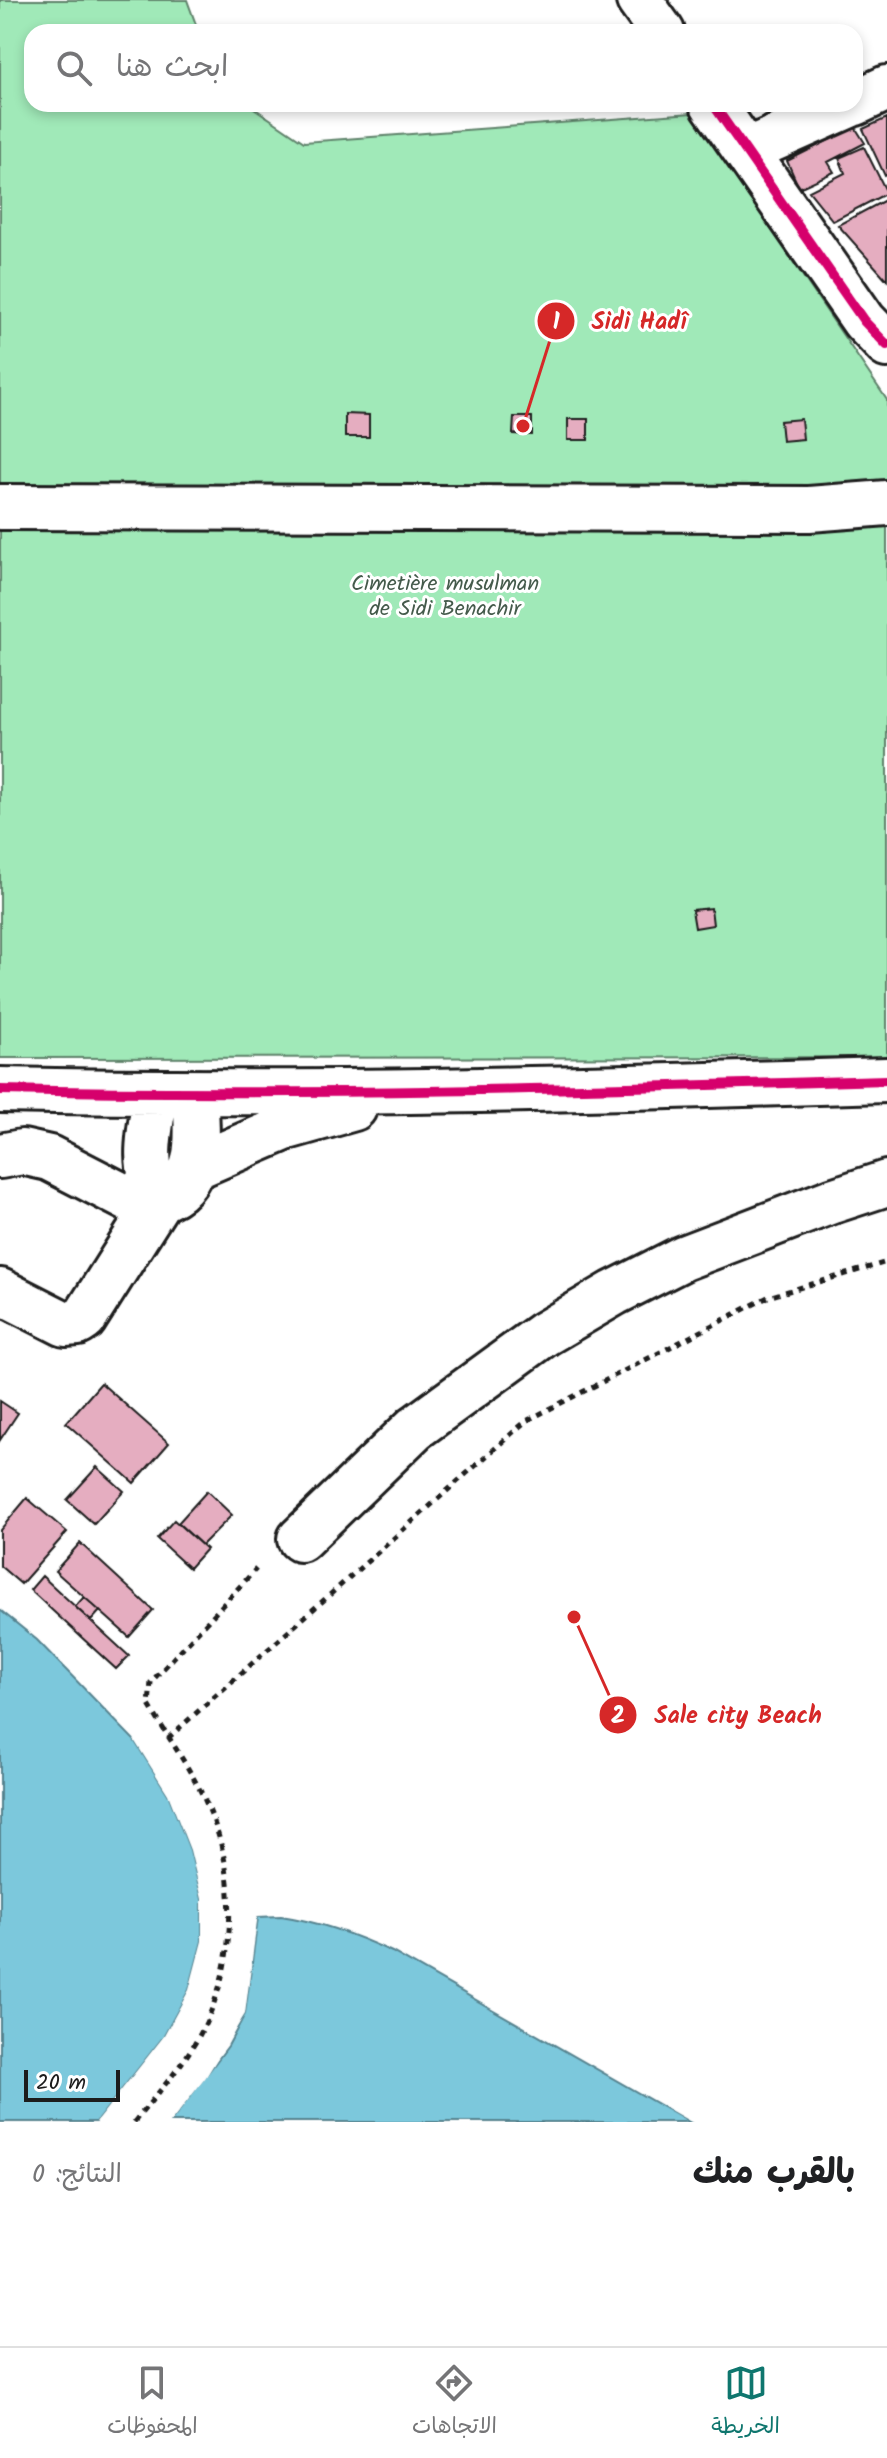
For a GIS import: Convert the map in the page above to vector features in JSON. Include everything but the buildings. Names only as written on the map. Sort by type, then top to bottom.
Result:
[{"type":"street","points":[[639,0],[656,24]]},
{"type":"street","points":[[863,99],[887,88]]},
{"type":"street","points":[[719,112],[864,321],[887,345]]},
{"type":"street","points":[[746,151],[833,112]]},
{"type":"street","points":[[0,507],[809,509],[887,503]]},
{"type":"street","points":[[0,1090],[410,1092],[887,1080]]},
{"type":"street","points":[[192,1168],[287,1127],[410,1092]]},
{"type":"street","points":[[0,1291],[65,1324],[78,1323],[88,1313],[156,1205],[181,1189],[192,1168],[197,1133],[176,1093]]},
{"type":"street","points":[[156,1205],[147,1156],[176,1093]]},
{"type":"street","points":[[0,1156],[22,1152],[41,1155],[156,1205]]},
{"type":"street","points":[[300,1539],[415,1428],[544,1334],[683,1258],[887,1183]]},
{"type":"path","points":[[168,1738],[526,1421],[768,1297],[887,1262]]},
{"type":"path","points":[[134,2122],[176,2070],[208,2019],[218,1991],[230,1935],[228,1884],[217,1830],[194,1779],[149,1705],[151,1682],[256,1569]]},
{"type":"green space","name":"Cimetière musulman de Sidi Benachir","points":[[0,0],[187,0],[196,24],[24,24],[24,112],[260,112],[304,142],[692,113],[887,400],[887,1057],[0,1058]]},
{"type":"water","points":[[0,1610],[37,1640],[134,1740],[168,1794],[190,1850],[202,1899],[202,1941],[189,1990],[164,2036],[96,2122],[0,2122]]},
{"type":"water","points":[[281,1916],[338,1930],[392,1952],[689,2122],[171,2122],[228,2046],[245,2014],[258,1917]]},
{"type":"pier","points":[[137,1738],[172,1792],[193,1849],[206,1899],[206,1942],[193,1992],[168,2038],[101,2122],[96,2122],[164,2036],[189,1990],[202,1941],[202,1899],[190,1850],[168,1794],[134,1740]]},
{"type":"pier","points":[[258,1913],[245,2014],[206,2077],[171,2122],[167,2122],[224,2044],[241,2013],[254,1917]]},
{"type":"cycle path","points":[[719,112],[864,321],[887,345]]},
{"type":"cycle path","points":[[0,1090],[444,1091],[887,1080]]},
{"type":"place","name":"Sidi Hadî","points":[[523,426]]},
{"type":"place","name":"Sale city Beach","points":[[574,1617]]}]
